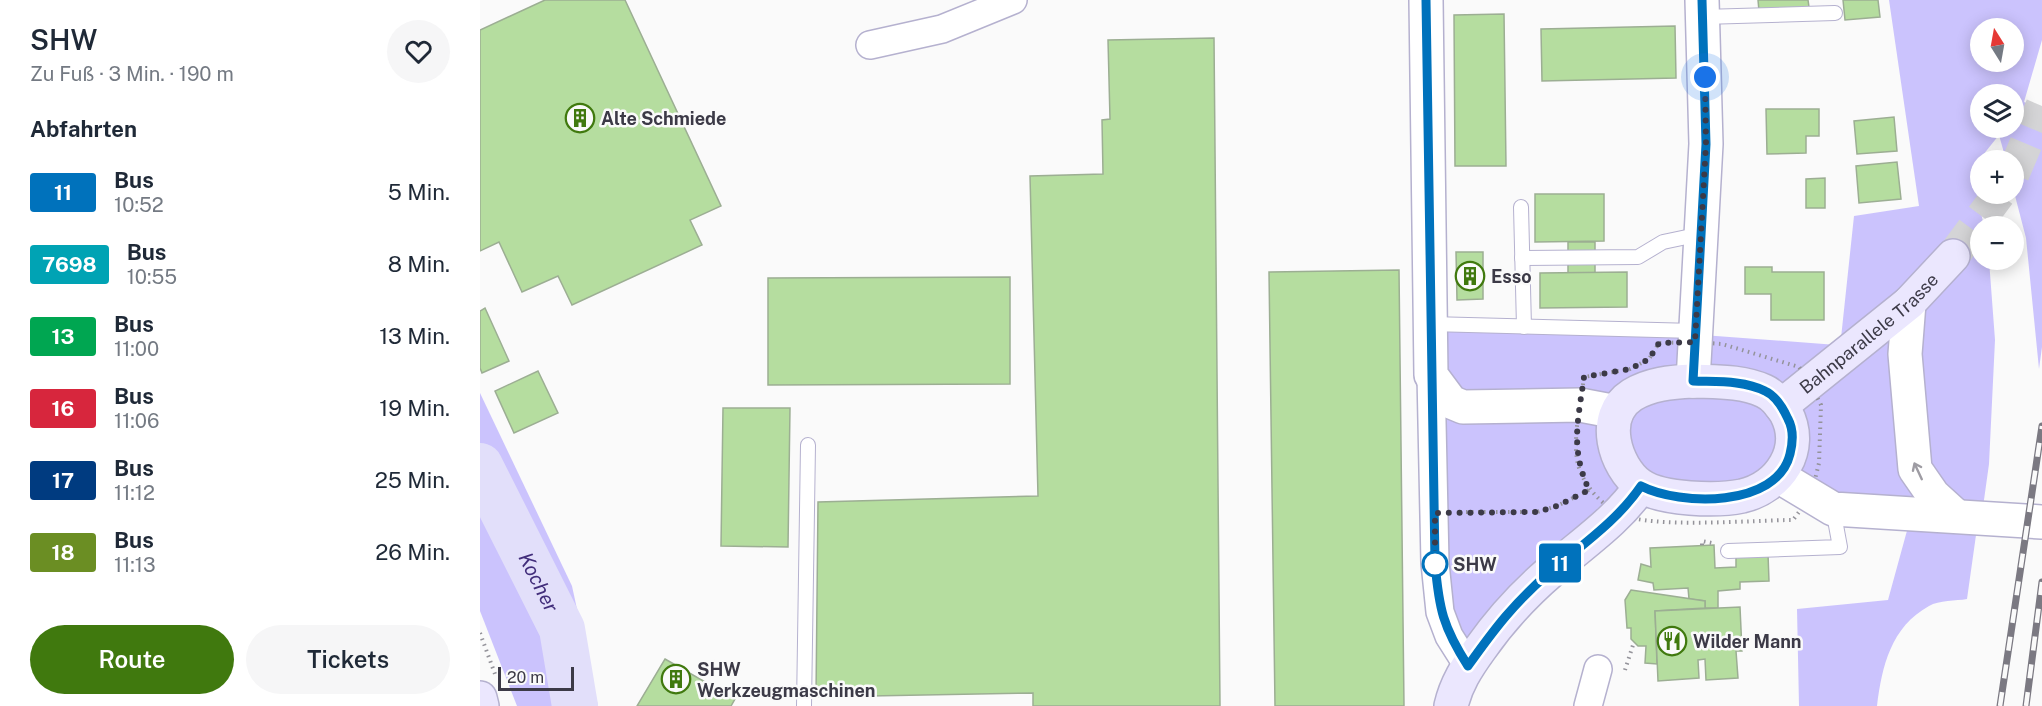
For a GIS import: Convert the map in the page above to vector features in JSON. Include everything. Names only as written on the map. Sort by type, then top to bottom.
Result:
[{"type":"main road","name":"Bahnparallele Trasse","points":[[1782,406],[1909,303],[1953,256]]},
{"type":"main road","points":[[1667,382],[1738,383],[1766,391],[1782,406],[1791,423],[1793,442],[1789,460],[1778,476],[1761,489],[1742,496],[1716,498],[1653,492],[1641,486],[1623,467],[1614,448],[1617,412],[1629,397],[1645,388],[1667,382]]},
{"type":"main road","points":[[1451,706],[1455,688],[1504,614],[1620,514],[1641,486]]},
{"type":"street","points":[[870,45],[942,29],[1013,0]]},
{"type":"street","points":[[1426,0],[1435,563],[1440,612],[1449,636],[1468,666]]},
{"type":"street","points":[[1693,381],[1706,144],[1703,9]]},
{"type":"street","points":[[1909,303],[1905,354],[1915,469],[1933,495],[1955,516]]},
{"type":"street","points":[[1431,375],[1451,402],[1463,407],[1580,405],[1595,406],[1617,412]]},
{"type":"street","points":[[1778,476],[1822,502],[1955,516],[2042,522]]},
{"type":"street","points":[[1588,706],[1611,672]]},
{"type":"lane","points":[[1703,9],[1835,13]]},
{"type":"lane","points":[[1521,207],[1524,327]]},
{"type":"lane","points":[[1522,258],[1638,257],[1663,242],[1701,234]]},
{"type":"lane","points":[[1430,324],[1695,337]]},
{"type":"lane","points":[[804,706],[808,446]]},
{"type":"lane","points":[[1728,551],[1840,547],[1822,502]]},
{"type":"path","points":[[1695,337],[1722,344],[1799,367],[1810,383],[1821,405],[1819,463],[1822,502],[1793,520],[1647,522],[1620,514],[1589,490],[1578,466],[1577,431],[1584,377],[1630,369],[1649,359],[1659,343],[1695,337]]},
{"type":"path","points":[[1435,513],[1537,512],[1557,506],[1589,490]]},
{"type":"path","points":[[480,633],[487,696]]},
{"type":"path","points":[[1611,672],[1634,642]]},
{"type":"shaded area","points":[[1889,0],[2042,0],[2042,40],[2024,102],[2024,84],[1970,84],[1970,138],[1997,138],[1987,150],[1970,150],[1970,204],[1979,204],[1982,216],[1970,216],[1970,270],[1990,270],[1995,340],[1989,464],[1983,507],[1729,488],[1651,486],[1468,656],[1453,633],[1434,328],[1689,334],[1837,345],[1841,338],[1854,216],[1919,206]]},
{"type":"shaded area","points":[[2024,102],[2042,109],[2042,347],[2039,369],[2024,216],[2020,216],[2017,204],[2024,204],[2024,150],[2003,150],[2000,138],[2024,138]]},
{"type":"shaded area","points":[[480,393],[572,586],[598,706],[517,706],[480,611]]},
{"type":"shaded area","points":[[1908,527],[1977,528],[1967,599],[1933,604],[1906,625],[1897,636],[1886,662],[1877,706],[1799,706],[1797,609],[1888,600]]},
{"type":"building","name":"Alte Schmiede","points":[[545,0],[625,0],[721,206],[690,220],[702,245],[572,305],[558,276],[522,292],[499,242],[480,251],[480,30]]},
{"type":"building","points":[[1758,0],[1808,0],[1809,7],[1759,11]]},
{"type":"building","points":[[1843,0],[1878,0],[1880,17],[1845,20]]},
{"type":"building","points":[[1504,14],[1506,166],[1455,166],[1454,15]]},
{"type":"building","points":[[1675,26],[1676,78],[1542,81],[1541,29]]},
{"type":"building","points":[[1214,38],[1220,706],[1033,706],[1033,693],[816,697],[818,502],[1038,496],[1030,176],[1103,174],[1102,120],[1110,119],[1108,40]]},
{"type":"building","points":[[1766,109],[1819,109],[1819,136],[1806,136],[1806,153],[1767,154]]},
{"type":"building","points":[[1894,117],[1897,151],[1857,154],[1854,121]]},
{"type":"building","points":[[1897,162],[1901,199],[1859,203],[1856,166]]},
{"type":"building","points":[[1825,178],[1825,208],[1806,208],[1806,179]]},
{"type":"building","points":[[1535,194],[1604,194],[1604,241],[1535,242]]},
{"type":"building","points":[[1568,242],[1595,242],[1595,273],[1568,273]]},
{"type":"building","name":"Esso","points":[[1456,252],[1483,252],[1483,299],[1457,300]]},
{"type":"building","points":[[1745,267],[1772,267],[1772,272],[1824,272],[1824,320],[1771,320],[1771,294],[1745,294]]},
{"type":"building","points":[[1399,270],[1404,706],[1275,706],[1269,272]]},
{"type":"building","points":[[1627,272],[1627,307],[1540,308],[1540,273]]},
{"type":"building","points":[[1010,277],[1010,384],[768,385],[768,278]]},
{"type":"building","points":[[485,308],[509,361],[482,373],[480,368],[480,311]]},
{"type":"building","points":[[538,371],[558,413],[514,433],[495,391]]},
{"type":"building","points":[[723,408],[790,408],[788,547],[721,546]]},
{"type":"building","points":[[1714,545],[1715,568],[1736,567],[1736,555],[1768,554],[1769,581],[1740,582],[1740,589],[1718,591],[1718,608],[1705,608],[1705,601],[1689,599],[1688,588],[1654,590],[1653,583],[1638,580],[1641,564],[1651,567],[1650,548]]},
{"type":"building","points":[[1631,590],[1705,601],[1705,608],[1655,611],[1657,664],[1645,663],[1646,646],[1638,646],[1631,639],[1631,628],[1627,628],[1625,600]]},
{"type":"building","points":[[1740,607],[1742,651],[1736,651],[1738,678],[1706,680],[1705,659],[1698,660],[1699,678],[1658,681],[1655,611]]},
{"type":"building","name":"SHW Werkzeugmaschinen","points":[[665,659],[735,699],[731,706],[637,706]]},
{"type":"waterway","name":"Kocher","points":[[480,466],[562,629],[575,706]]},
{"type":"tunnel","points":[[2023,150],[2042,106]]},
{"type":"tunnel","points":[[1953,256],[1992,204]]},
{"type":"railway","points":[[2000,706],[2042,426]]},
{"type":"railway","points":[[2026,706],[2042,582]]},
{"type":"bus line","name":"11","points":[[1426,0],[1435,563],[1440,612],[1449,636],[1468,666],[1504,614],[1620,514],[1641,486],[1653,492],[1680,496],[1716,498],[1742,496],[1761,489],[1778,476],[1789,460],[1793,442],[1791,423],[1782,406],[1766,391],[1738,383],[1693,381],[1706,144],[1705,33],[1702,0]]},
{"type":"place","name":"Alte Schmiede","points":[[580,118]]},
{"type":"place","name":"Esso","points":[[1470,276]]},
{"type":"place","name":"SHW","points":[[1435,564]]},
{"type":"place","name":"Wilder Mann","points":[[1672,641]]},
{"type":"place","name":"SHW Werkzeugmaschinen","points":[[676,679]]},
{"type":"route","points":[[1435,564],[1435,513],[1537,512],[1557,506],[1589,490],[1578,466],[1577,431],[1584,377],[1630,369],[1649,359],[1659,343],[1695,342],[1706,144],[1705,77]]}]
